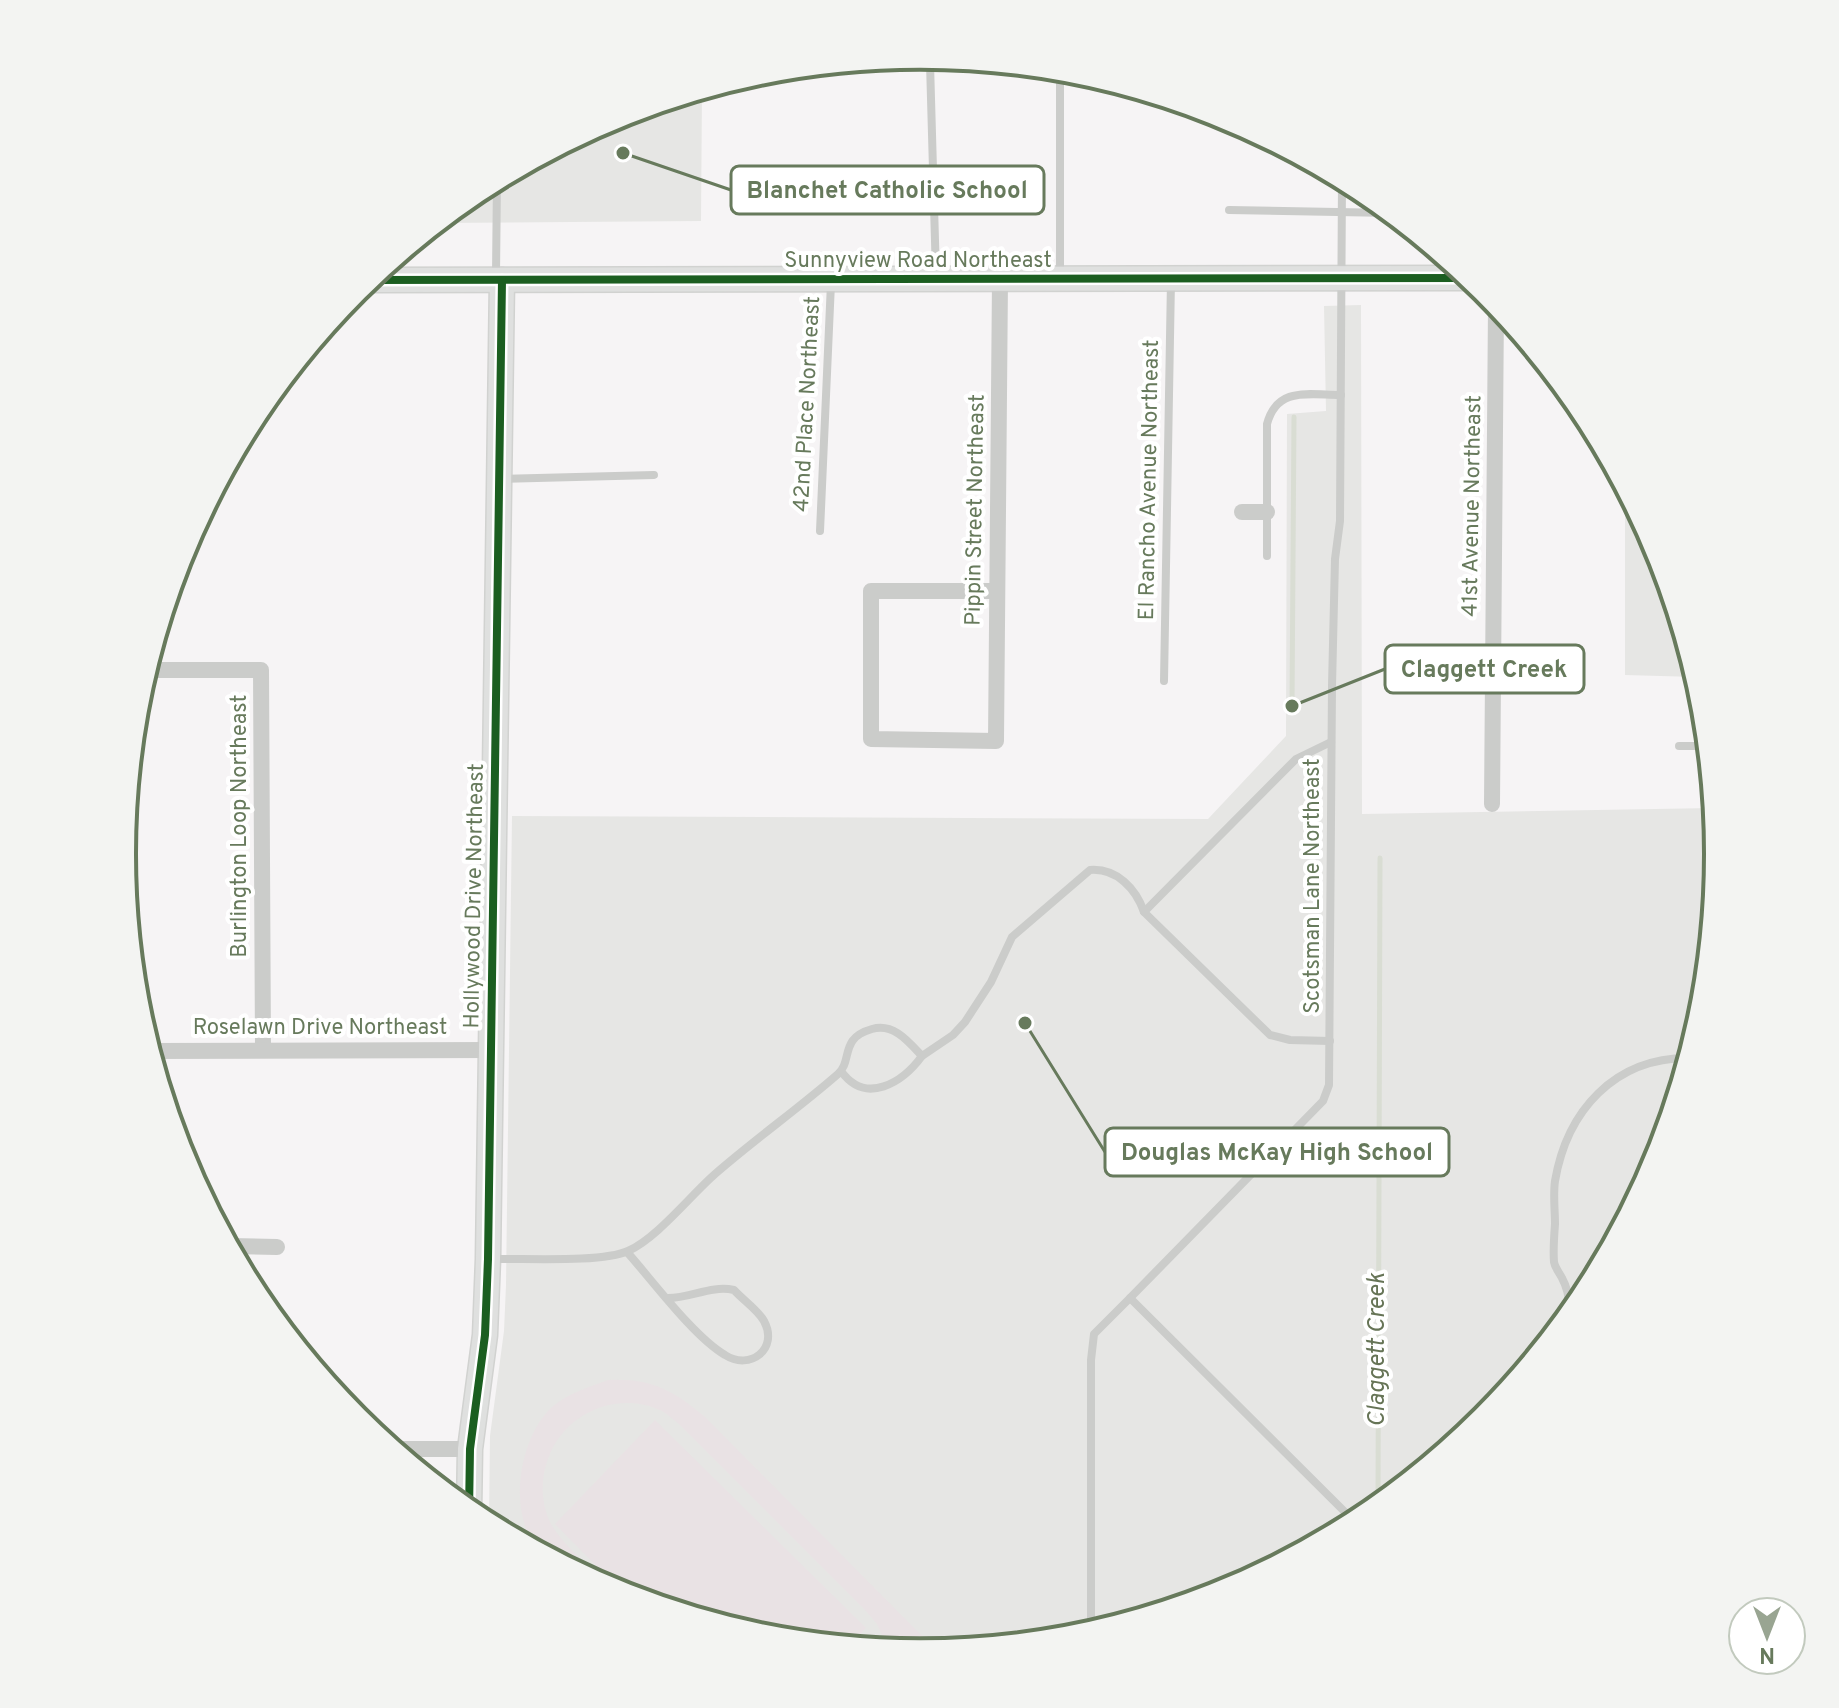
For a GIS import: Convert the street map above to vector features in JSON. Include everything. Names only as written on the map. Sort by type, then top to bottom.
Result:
[{"type":"street","name":"Sunnyview Road Northeast","points":[[387,280],[1450,278]]},
{"type":"street","name":"Pippin Street Northeast","points":[[996,591],[871,591],[871,739],[996,741],[1000,279]]},
{"type":"street","name":"Hollywood Drive Northeast","points":[[469,1495],[470,1449],[485,1335],[488,1259],[499,280]]},
{"type":"street","name":"41st Avenue Northeast","points":[[1492,804],[1496,323]]},
{"type":"street","points":[[1242,512],[1267,512]]},
{"type":"street","name":"Burlington Loop Northeast","points":[[158,670],[261,670],[263,1049]]},
{"type":"street","name":"Roselawn Drive Northeast","points":[[161,1051],[491,1050]]},
{"type":"street","points":[[241,1246],[277,1247]]},
{"type":"street","points":[[410,1449],[470,1449]]},
{"type":"lane","points":[[930,70],[936,279]]},
{"type":"lane","points":[[1060,83],[1060,279]]},
{"type":"lane","points":[[497,194],[499,280]]},
{"type":"lane","name":"Scotsman Lane Northeast","points":[[1091,1618],[1091,1360],[1094,1334],[1323,1101],[1329,1085],[1331,742],[1335,559],[1340,521],[1342,194]]},
{"type":"lane","points":[[1229,210],[1370,213]]},
{"type":"lane","name":"42nd Place Northeast","points":[[820,531],[832,278]]},
{"type":"lane","name":"El Rancho Avenue Northeast","points":[[1164,681],[1171,279]]},
{"type":"lane","points":[[1267,556],[1267,424],[1271,410],[1277,402],[1292,396],[1341,395]]},
{"type":"lane","points":[[499,479],[654,475]]},
{"type":"lane","points":[[1144,912],[1296,759],[1331,742]]},
{"type":"lane","points":[[1679,746],[1696,746]]},
{"type":"lane","points":[[841,1071],[862,1086],[893,1085],[922,1056],[953,1035],[965,1022],[991,982],[1012,937],[1090,870],[1102,869],[1119,876],[1139,898],[1144,912],[1274,1037],[1330,1041]]},
{"type":"lane","points":[[488,1259],[595,1257],[627,1252],[756,1139],[841,1071],[847,1046],[862,1033],[875,1028],[895,1029],[922,1056]]},
{"type":"lane","points":[[1568,1294],[1554,1265],[1555,1181],[1568,1139],[1588,1100],[1600,1089],[1625,1073],[1665,1058],[1677,1058]]},
{"type":"lane","points":[[627,1252],[668,1298],[722,1354],[747,1362],[766,1346],[768,1332],[764,1320],[734,1290],[709,1290],[668,1298]]},
{"type":"lane","points":[[1130,1298],[1345,1512]]},
{"type":"shaded area","points":[[702,102],[701,221],[455,223],[528,175],[573,151],[619,130]]},
{"type":"shaded area","points":[[1361,305],[1362,814],[1702,808],[1704,854],[1697,956],[1677,1057],[1644,1154],[1623,1201],[1571,1290],[1509,1371],[1474,1408],[1397,1476],[1355,1506],[1266,1557],[1220,1578],[1172,1596],[1072,1623],[1022,1631],[920,1638],[817,1631],[767,1623],[667,1596],[619,1578],[527,1533],[489,1509],[490,1436],[504,1331],[506,1285],[512,816],[1208,819],[1286,736],[1287,414],[1326,411],[1324,306]]},
{"type":"shaded area","points":[[1625,511],[1662,602],[1683,677],[1625,675]]},
{"type":"shaded area","points":[[608,1380],[637,1381],[661,1388],[682,1400],[705,1417],[924,1638],[883,1637],[865,1610],[681,1426],[662,1411],[645,1405],[610,1405],[579,1418],[555,1443],[548,1459],[543,1484],[548,1516],[557,1533],[585,1562],[529,1534],[520,1501],[524,1458],[540,1421],[558,1402]]},
{"type":"shaded area","points":[[655,1420],[866,1628],[859,1635],[767,1623],[667,1596],[599,1569],[555,1524]]},
{"type":"waterway","name":"Claggett Creek","points":[[1292,706],[1294,417]]},
{"type":"waterway","name":"Claggett Creek","points":[[1378,1490],[1380,858]]},
{"type":"cycle path","points":[[387,280],[1450,278]]},
{"type":"cycle path","points":[[469,1495],[470,1449],[485,1335],[488,1259],[502,280]]},
{"type":"place","name":"Blanchet Catholic School","points":[[623,153]]},
{"type":"place","name":"Claggett Creek","points":[[1292,706]]},
{"type":"place","name":"Douglas McKay High School","points":[[1025,1023]]}]
